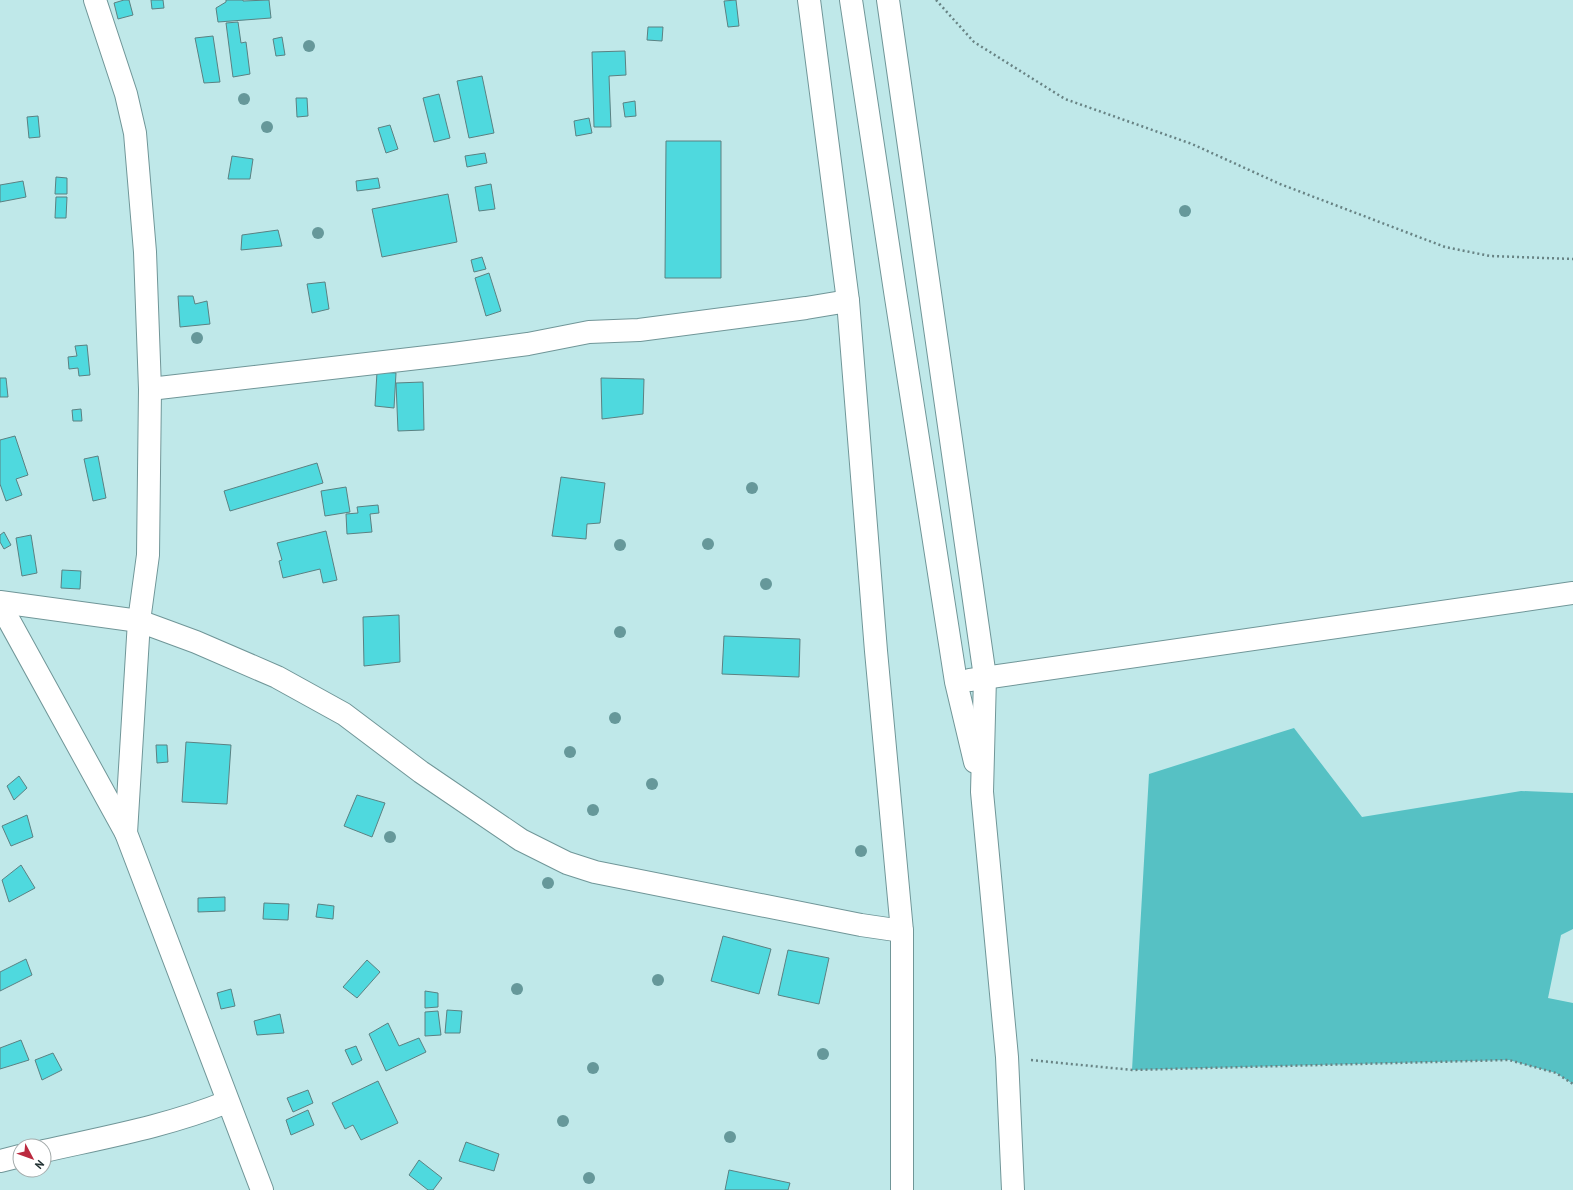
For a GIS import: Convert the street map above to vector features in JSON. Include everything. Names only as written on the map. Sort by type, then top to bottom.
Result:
[{"type":"main road","points":[[95,0],[126,94],[135,133],[145,252],[150,389],[148,555],[139,621],[126,833]]},
{"type":"main road","points":[[809,0],[848,301],[877,659],[902,931],[902,1190]]},
{"type":"main road","points":[[851,0],[956,682],[982,792]]},
{"type":"main road","points":[[888,0],[985,677],[982,792],[1007,1057],[1013,1190]]},
{"type":"main road","points":[[150,389],[453,354],[528,344],[589,332],[639,330],[848,301]]},
{"type":"main road","points":[[956,682],[1573,593]]},
{"type":"main road","points":[[0,603],[139,621],[196,642],[276,677],[344,714],[421,772],[521,840],[567,862],[595,872],[861,925],[902,931]]},
{"type":"main road","points":[[0,603],[126,833],[227,1102],[262,1190]]},
{"type":"main road","points":[[52,1149],[153,1127],[197,1115],[227,1102]]},
{"type":"main road","points":[[0,1161],[12,1158]]},
{"type":"path","points":[[936,0],[974,42],[1065,99],[1192,144],[1280,184],[1445,247],[1490,256],[1573,258]]},
{"type":"path","points":[[1007,1057],[1132,1070],[1509,1060],[1556,1073],[1573,1084]]},
{"type":"shaded area","points":[[1294,728],[1362,817],[1521,791],[1573,793],[1573,929],[1561,935],[1548,998],[1573,1003],[1573,1084],[1556,1073],[1509,1060],[1132,1070],[1149,774]]},
{"type":"building","points":[[129,0],[133,15],[118,19],[114,3]]},
{"type":"building","points":[[151,0],[163,0],[164,8],[152,9]]},
{"type":"building","points":[[226,0],[269,0],[271,18],[218,22],[216,8],[226,2]]},
{"type":"building","points":[[736,0],[739,26],[728,27],[724,1]]},
{"type":"building","points":[[238,22],[241,43],[246,42],[250,74],[233,77],[226,23]]},
{"type":"building","points":[[648,27],[663,27],[662,41],[647,40]]},
{"type":"building","points":[[213,36],[220,82],[204,83],[195,38]]},
{"type":"building","points":[[282,37],[285,55],[276,56],[273,39]]},
{"type":"building","points":[[625,51],[626,75],[609,76],[611,127],[594,127],[592,52]]},
{"type":"building","points":[[482,76],[494,133],[469,138],[457,81]]},
{"type":"building","points":[[439,94],[450,138],[434,142],[423,98]]},
{"type":"building","points":[[296,98],[307,98],[308,116],[297,117]]},
{"type":"building","points":[[635,101],[636,116],[625,117],[623,103]]},
{"type":"building","points":[[38,116],[40,137],[29,138],[27,117]]},
{"type":"building","points":[[589,118],[592,133],[576,136],[574,121]]},
{"type":"building","points":[[390,125],[398,149],[386,153],[378,128]]},
{"type":"building","points":[[666,141],[721,141],[721,278],[665,278]]},
{"type":"building","points":[[485,153],[487,163],[467,167],[465,156]]},
{"type":"building","points":[[232,156],[253,159],[250,179],[228,179]]},
{"type":"building","points":[[56,177],[67,178],[67,194],[55,194]]},
{"type":"building","points":[[378,178],[380,188],[357,191],[356,181]]},
{"type":"building","points":[[23,181],[26,197],[0,202],[0,185]]},
{"type":"building","points":[[491,184],[495,209],[479,211],[475,187]]},
{"type":"building","points":[[448,194],[457,242],[382,257],[372,209]]},
{"type":"building","points":[[56,197],[67,197],[66,218],[55,218]]},
{"type":"building","points":[[278,230],[282,246],[241,250],[242,235]]},
{"type":"building","points":[[482,257],[486,269],[474,272],[471,260]]},
{"type":"building","points":[[489,273],[501,311],[486,316],[475,278]]},
{"type":"building","points":[[325,282],[329,309],[312,313],[307,284]]},
{"type":"building","points":[[178,296],[193,296],[195,304],[207,301],[210,324],[180,327]]},
{"type":"building","points":[[87,345],[90,375],[79,376],[78,368],[69,369],[68,357],[77,356],[75,346]]},
{"type":"building","points":[[377,372],[396,373],[394,408],[375,406]]},
{"type":"building","points":[[0,378],[6,378],[8,397],[0,397]]},
{"type":"building","points":[[601,378],[644,379],[643,414],[602,419]]},
{"type":"building","points":[[423,382],[424,430],[398,431],[396,383]]},
{"type":"building","points":[[81,409],[82,421],[73,421],[72,410]]},
{"type":"building","points":[[15,436],[28,475],[16,479],[22,495],[6,501],[0,484],[0,440]]},
{"type":"building","points":[[98,456],[106,498],[93,501],[84,459]]},
{"type":"building","points":[[317,463],[323,483],[230,511],[224,491]]},
{"type":"building","points":[[561,477],[605,483],[600,523],[587,524],[586,539],[552,536]]},
{"type":"building","points":[[346,487],[350,512],[325,516],[321,491]]},
{"type":"building","points":[[378,505],[379,513],[370,514],[372,532],[347,534],[346,514],[358,513],[357,507]]},
{"type":"building","points":[[326,531],[337,580],[323,583],[320,569],[283,578],[279,561],[282,560],[277,543]]},
{"type":"building","points":[[4,532],[11,545],[4,549],[0,542],[0,535]]},
{"type":"building","points":[[31,535],[37,573],[22,576],[16,538]]},
{"type":"building","points":[[62,570],[81,571],[80,589],[61,588]]},
{"type":"building","points":[[399,615],[400,662],[364,666],[363,617]]},
{"type":"building","points":[[724,636],[800,639],[799,677],[722,674]]},
{"type":"building","points":[[186,742],[231,745],[227,804],[182,802]]},
{"type":"building","points":[[156,745],[167,745],[168,762],[157,763]]},
{"type":"building","points":[[19,776],[27,788],[14,800],[7,786]]},
{"type":"building","points":[[357,795],[385,803],[372,837],[344,826]]},
{"type":"building","points":[[27,815],[33,837],[11,846],[2,826]]},
{"type":"building","points":[[21,865],[35,888],[9,902],[2,880]]},
{"type":"building","points":[[225,897],[225,911],[198,912],[198,898]]},
{"type":"building","points":[[264,903],[289,904],[288,920],[263,919]]},
{"type":"building","points":[[318,904],[334,906],[333,919],[316,917]]},
{"type":"building","points":[[723,936],[771,949],[759,994],[711,981]]},
{"type":"building","points":[[788,950],[829,958],[819,1004],[778,995]]},
{"type":"building","points":[[26,959],[32,975],[0,991],[0,972]]},
{"type":"building","points":[[367,960],[380,972],[357,998],[343,987]]},
{"type":"building","points":[[231,989],[235,1006],[221,1009],[217,993]]},
{"type":"building","points":[[425,991],[438,993],[438,1007],[425,1008]]},
{"type":"building","points":[[447,1010],[462,1011],[460,1033],[445,1033]]},
{"type":"building","points":[[438,1011],[441,1035],[425,1036],[425,1012]]},
{"type":"building","points":[[280,1014],[284,1033],[257,1035],[254,1021]]},
{"type":"building","points":[[388,1023],[399,1046],[419,1038],[426,1052],[386,1071],[369,1034]]},
{"type":"building","points":[[21,1040],[29,1060],[0,1069],[0,1048]]},
{"type":"building","points":[[356,1046],[362,1060],[352,1065],[345,1050]]},
{"type":"building","points":[[53,1053],[62,1070],[42,1080],[35,1060]]},
{"type":"building","points":[[378,1081],[398,1123],[361,1140],[353,1125],[345,1129],[332,1103]]},
{"type":"building","points":[[308,1090],[313,1103],[293,1112],[287,1098]]},
{"type":"building","points":[[308,1110],[314,1125],[291,1135],[286,1120]]},
{"type":"building","points":[[466,1142],[499,1154],[494,1171],[459,1161]]},
{"type":"building","points":[[419,1160],[442,1178],[433,1190],[428,1190],[409,1175]]},
{"type":"building","points":[[729,1170],[790,1183],[788,1190],[725,1190]]}]
